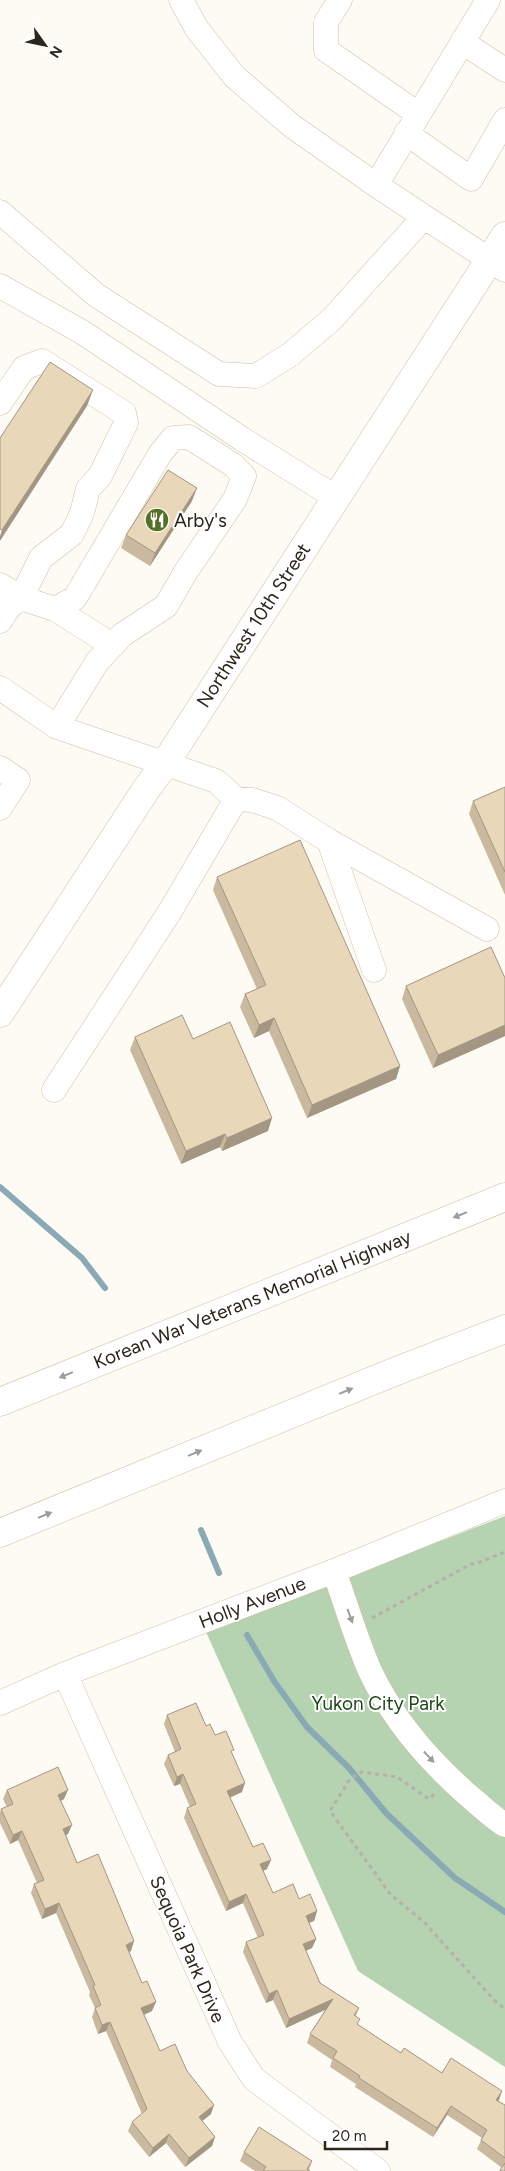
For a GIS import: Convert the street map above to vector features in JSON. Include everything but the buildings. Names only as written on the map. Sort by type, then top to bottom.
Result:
[{"type":"main road","name":"Northwest 10th Street","points":[[0,1013],[141,796],[164,765],[336,497],[497,265],[505,236]]},
{"type":"main road","name":"Korean War Veterans Memorial Highway","points":[[0,1402],[505,1197]]},
{"type":"main road","points":[[0,1533],[394,1372],[505,1329]]},
{"type":"street","points":[[180,0],[196,29],[235,77],[292,126],[376,185],[497,265]]},
{"type":"street","points":[[340,0],[326,22],[326,50],[412,124],[471,179],[505,120]]},
{"type":"street","points":[[376,185],[488,0]]},
{"type":"street","points":[[462,42],[505,70]]},
{"type":"street","points":[[0,212],[96,294],[219,374],[256,376],[291,354],[332,320],[424,217]]},
{"type":"street","points":[[0,286],[82,332],[234,433],[336,497]]},
{"type":"street","points":[[0,404],[24,368],[42,361],[124,412],[126,423],[100,476],[88,489],[82,513],[72,534],[41,558],[21,598],[8,607],[0,621]]},
{"type":"street","points":[[55,609],[75,598],[160,454],[173,438],[189,437],[233,465],[244,476],[235,499],[185,573],[166,606],[112,645],[97,662],[58,727]]},
{"type":"street","points":[[0,585],[21,598],[55,609],[112,645]]},
{"type":"street","points":[[0,688],[58,727],[164,765],[216,781],[236,799],[252,800],[277,808],[329,841],[488,928]]},
{"type":"street","points":[[0,768],[18,780],[0,808]]},
{"type":"street","points":[[54,1090],[168,913],[236,799]]},
{"type":"street","points":[[329,841],[374,970]]},
{"type":"street","name":"Holly Avenue","points":[[0,1703],[65,1674],[334,1570],[505,1501]]},
{"type":"street","points":[[334,1570],[370,1671],[392,1711],[427,1755],[459,1788],[505,1825]]},
{"type":"street","name":"Sequoia Park Drive","points":[[65,1674],[230,2042],[254,2079],[374,2170]]},
{"type":"path","points":[[366,1621],[471,1564],[505,1552]]},
{"type":"path","points":[[435,1794],[428,1799],[397,1777],[361,1772],[350,1779],[330,1811],[391,1895],[425,1924],[494,2000],[505,2009]]},
{"type":"green space","name":"Yukon City Park","points":[[505,1516],[505,2067],[358,1971],[206,1632]]},
{"type":"waterway","points":[[0,1187],[82,1258],[105,1288]]},
{"type":"waterway","points":[[201,1530],[219,1573]]},
{"type":"waterway","points":[[247,1635],[274,1681],[307,1727],[349,1768],[386,1813],[455,1878],[505,1912]]},
{"type":"place","name":"Arby's","points":[[157,520]]}]
